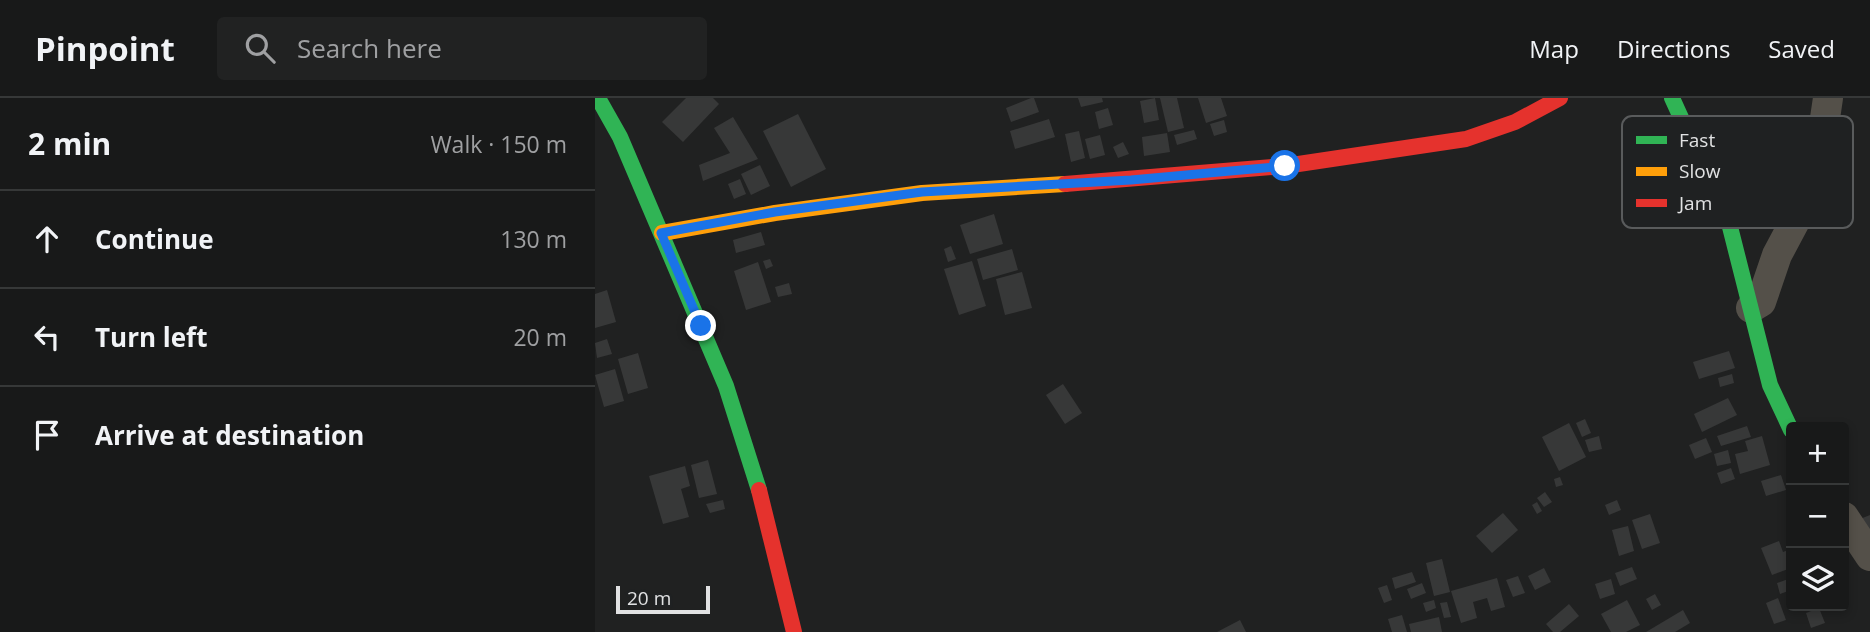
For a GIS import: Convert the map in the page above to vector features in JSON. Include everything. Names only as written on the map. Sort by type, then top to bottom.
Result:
[{"type":"street","points":[[598,98],[620,137],[730,399],[756,478],[794,632]]},
{"type":"street","points":[[661,233],[775,212],[922,192],[1131,180],[1285,166],[1453,141],[1491,133],[1531,116],[1560,98]]},
{"type":"street","points":[[1672,98],[1680,116]]},
{"type":"street","points":[[1825,116],[1828,98]]},
{"type":"street","points":[[1730,228],[1770,385],[1787,422]]},
{"type":"street","points":[[1751,308],[1761,302],[1777,255],[1791,228]]},
{"type":"street","points":[[1849,524],[1870,556]]},
{"type":"building","points":[[686,98],[713,98],[719,104],[683,142],[662,122]]},
{"type":"building","points":[[1034,98],[1039,112],[1011,122],[1006,108]]},
{"type":"building","points":[[1078,98],[1102,98],[1103,102],[1081,107]]},
{"type":"building","points":[[1155,98],[1159,120],[1144,123],[1140,101]]},
{"type":"building","points":[[1160,98],[1177,98],[1184,128],[1168,132]]},
{"type":"building","points":[[1198,98],[1221,98],[1227,116],[1206,123]]},
{"type":"building","points":[[1108,108],[1113,125],[1099,129],[1095,112]]},
{"type":"building","points":[[798,114],[826,169],[791,187],[763,131]]},
{"type":"building","points":[[733,117],[758,159],[703,181],[699,165],[730,153],[714,128]]},
{"type":"building","points":[[1049,119],[1055,137],[1015,149],[1010,131]]},
{"type":"building","points":[[1224,120],[1227,132],[1214,136],[1210,124]]},
{"type":"building","points":[[1194,130],[1197,139],[1177,145],[1174,135]]},
{"type":"building","points":[[1079,131],[1085,158],[1071,162],[1065,134]]},
{"type":"building","points":[[1167,133],[1170,152],[1144,156],[1142,137]]},
{"type":"building","points":[[1100,135],[1105,155],[1090,159],[1085,139]]},
{"type":"building","points":[[1123,142],[1129,154],[1118,158],[1113,147]]},
{"type":"building","points":[[760,165],[770,186],[751,195],[741,174]]},
{"type":"building","points":[[740,179],[746,194],[734,199],[728,184]]},
{"type":"building","points":[[994,214],[1003,244],[970,254],[960,225]]},
{"type":"building","points":[[761,232],[765,245],[736,253],[733,240]]},
{"type":"building","points":[[951,246],[956,259],[948,262],[944,249]]},
{"type":"building","points":[[1012,249],[1018,270],[983,280],[977,259]]},
{"type":"building","points":[[770,259],[773,266],[766,269],[763,261]]},
{"type":"building","points":[[972,261],[986,306],[959,315],[944,269]]},
{"type":"building","points":[[758,262],[771,302],[746,310],[734,271]]},
{"type":"building","points":[[1022,272],[1032,308],[1005,315],[996,279]]},
{"type":"building","points":[[789,283],[792,294],[778,297],[775,287]]},
{"type":"building","points":[[607,290],[616,322],[595,328],[595,294]]},
{"type":"building","points":[[607,339],[612,354],[597,358],[595,343]]},
{"type":"building","points":[[1729,351],[1735,368],[1699,379],[1693,362]]},
{"type":"building","points":[[638,353],[648,388],[628,394],[618,359]]},
{"type":"building","points":[[615,369],[624,401],[604,407],[595,375]]},
{"type":"building","points":[[1732,374],[1734,383],[1720,387],[1718,378]]},
{"type":"building","points":[[1063,384],[1082,413],[1065,424],[1046,395]]},
{"type":"building","points":[[1728,398],[1737,415],[1702,432],[1694,414]]},
{"type":"building","points":[[1585,419],[1591,433],[1582,437],[1576,423]]},
{"type":"building","points":[[1569,423],[1586,457],[1559,471],[1542,437]]},
{"type":"building","points":[[1747,426],[1751,437],[1721,446],[1717,436]]},
{"type":"building","points":[[1599,436],[1602,449],[1589,452],[1585,440]]},
{"type":"building","points":[[1762,436],[1770,465],[1740,474],[1735,454],[1748,451],[1745,441]]},
{"type":"building","points":[[1706,438],[1712,452],[1695,459],[1689,445]]},
{"type":"building","points":[[1728,450],[1731,463],[1717,466],[1714,454]]},
{"type":"building","points":[[708,460],[717,494],[699,498],[691,465]]},
{"type":"building","points":[[685,466],[690,486],[681,489],[689,517],[663,524],[649,476]]},
{"type":"building","points":[[1731,468],[1735,479],[1721,484],[1717,473]]},
{"type":"building","points":[[1781,475],[1786,490],[1766,496],[1761,481]]},
{"type":"building","points":[[1560,477],[1563,485],[1556,487],[1554,479]]},
{"type":"building","points":[[1545,492],[1552,502],[1544,507],[1537,498]]},
{"type":"building","points":[[723,500],[725,509],[710,513],[706,504]]},
{"type":"building","points":[[1617,500],[1621,510],[1609,515],[1605,505]]},
{"type":"building","points":[[1537,502],[1542,511],[1537,514],[1532,505]]},
{"type":"building","points":[[1503,513],[1518,530],[1492,553],[1476,536]]},
{"type":"building","points":[[1650,514],[1660,543],[1642,549],[1632,520]]},
{"type":"building","points":[[1870,515],[1870,544],[1855,521]]},
{"type":"building","points":[[1628,526],[1634,551],[1619,556],[1612,530]]},
{"type":"building","points":[[1779,541],[1783,552],[1786,551],[1786,570],[1772,575],[1761,548]]},
{"type":"building","points":[[1442,559],[1450,592],[1434,596],[1426,563]]},
{"type":"building","points":[[1632,567],[1637,579],[1620,586],[1615,573]]},
{"type":"building","points":[[1544,568],[1551,582],[1535,590],[1528,576]]},
{"type":"building","points":[[1412,572],[1416,582],[1395,589],[1392,578]]},
{"type":"building","points":[[1518,576],[1525,593],[1513,597],[1506,580]]},
{"type":"building","points":[[1497,578],[1505,607],[1491,611],[1487,598],[1473,602],[1477,618],[1461,623],[1451,591]]},
{"type":"building","points":[[1611,579],[1615,594],[1600,599],[1595,584]]},
{"type":"building","points":[[1786,580],[1786,592],[1780,594],[1777,583]]},
{"type":"building","points":[[1422,583],[1426,593],[1411,599],[1407,589]]},
{"type":"building","points":[[1387,585],[1392,600],[1384,603],[1378,588]]},
{"type":"building","points":[[1655,594],[1661,605],[1652,610],[1646,599]]},
{"type":"building","points":[[1778,598],[1786,620],[1774,624],[1766,603]]},
{"type":"building","points":[[1434,600],[1436,608],[1426,612],[1423,603]]},
{"type":"building","points":[[1627,600],[1640,625],[1626,632],[1611,632],[1601,614]]},
{"type":"building","points":[[1447,602],[1451,617],[1444,618],[1440,603]]},
{"type":"building","points":[[1569,604],[1579,616],[1560,632],[1553,632],[1546,624]]},
{"type":"building","points":[[1683,610],[1690,623],[1675,632],[1646,632]]},
{"type":"building","points":[[1820,611],[1825,623],[1811,628],[1806,613]]},
{"type":"building","points":[[1402,615],[1407,632],[1392,632],[1388,619]]},
{"type":"building","points":[[1439,617],[1442,632],[1411,632],[1409,624]]},
{"type":"building","points":[[1240,620],[1246,632],[1217,632]]},
{"type":"traffic: fast","points":[[598,98],[620,137],[726,386],[759,490]]},
{"type":"traffic: fast","points":[[1672,98],[1680,116]]},
{"type":"traffic: fast","points":[[1730,228],[1770,385],[1787,422]]},
{"type":"traffic: slow","points":[[662,233],[775,213],[922,193],[1065,184]]},
{"type":"traffic: jam","points":[[1065,184],[1285,166],[1466,139],[1515,122],[1560,98]]},
{"type":"traffic: jam","points":[[759,490],[794,632]]},
{"type":"route","points":[[701,326],[661,233],[775,212],[922,192],[1131,180],[1285,166]]}]
